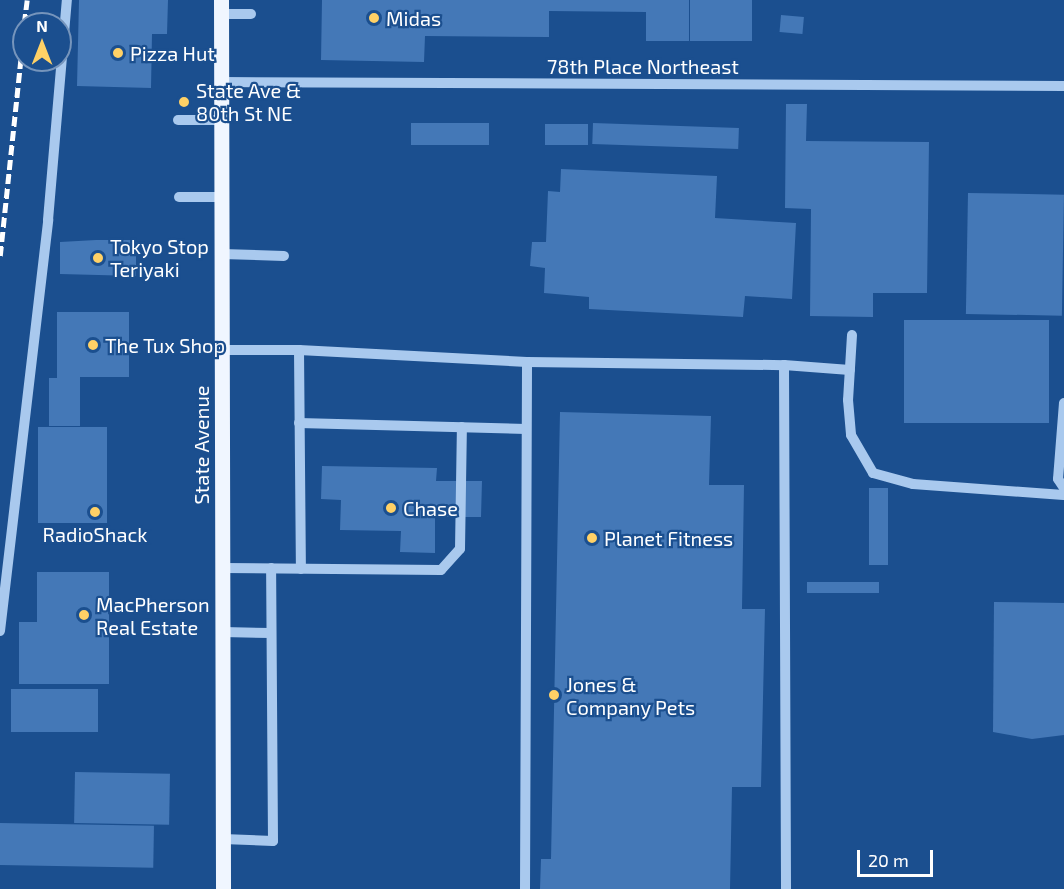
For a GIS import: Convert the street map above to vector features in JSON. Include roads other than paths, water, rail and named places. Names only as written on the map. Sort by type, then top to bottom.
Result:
[{"type":"main road","name":"State Avenue","points":[[221,7],[224,889]]},
{"type":"street","points":[[0,631],[48,220],[67,0]]},
{"type":"street","points":[[221,7],[251,14]]},
{"type":"street","name":"78th Place Northeast","points":[[221,82],[1064,86]]},
{"type":"street","points":[[178,120],[221,120]]},
{"type":"street","points":[[179,197],[221,197]]},
{"type":"street","points":[[222,254],[284,256]]},
{"type":"street","points":[[852,335],[848,400],[851,435],[873,473],[914,484],[1064,495]]},
{"type":"street","points":[[222,350],[299,350],[526,362],[784,365],[850,370]]},
{"type":"street","points":[[299,350],[301,568]]},
{"type":"street","points":[[525,889],[526,362]]},
{"type":"street","points":[[784,365],[786,889]]},
{"type":"street","points":[[1064,403],[1058,479],[1064,488]]},
{"type":"street","points":[[299,423],[526,429]]},
{"type":"street","points":[[222,568],[441,570],[460,549],[462,427]]},
{"type":"street","points":[[223,839],[273,841],[271,568]]},
{"type":"street","points":[[222,632],[271,633]]},
{"type":"railway","points":[[26,12],[27,0]]},
{"type":"railway","points":[[0,256],[19,72]]},
{"type":"place","name":"Midas","points":[[374,18]]},
{"type":"place","name":"Pizza Hut","points":[[118,53]]},
{"type":"place","name":"State Ave & 80th St NE","points":[[184,102]]},
{"type":"place","name":"Tokyo Stop Teriyaki","points":[[98,258]]},
{"type":"place","name":"The Tux Shop","points":[[93,345]]},
{"type":"place","name":"Chase","points":[[391,508]]},
{"type":"place","name":"RadioShack","points":[[95,512]]},
{"type":"place","name":"Planet Fitness","points":[[592,538]]},
{"type":"place","name":"MacPherson Real Estate","points":[[84,615]]},
{"type":"place","name":"Jones & Company Pets","points":[[554,695]]}]
